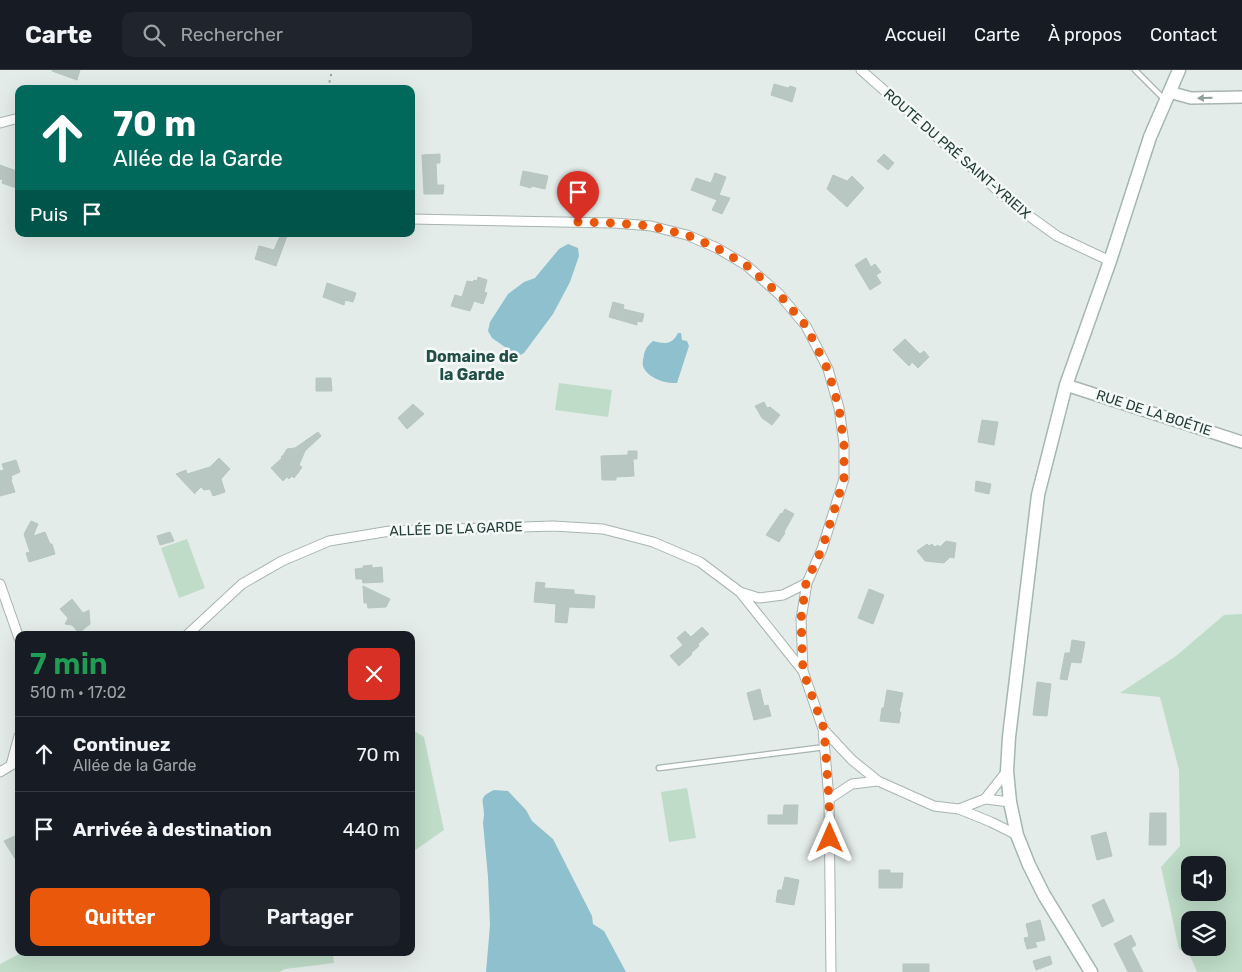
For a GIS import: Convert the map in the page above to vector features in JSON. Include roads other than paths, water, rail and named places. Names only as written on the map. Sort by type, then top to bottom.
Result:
[{"type":"main road","points":[[1091,972],[1044,895],[1017,835],[1010,802],[1007,771],[1009,736],[1038,495],[1066,385],[1110,261],[1150,137],[1180,70]]},
{"type":"street","name":"ROUTE DU PRÉ SAINT-YRIEIX","points":[[861,70],[1014,205],[1057,236],[1110,261]]},
{"type":"street","points":[[1168,97],[1242,97]]},
{"type":"street","points":[[0,123],[15,119]]},
{"type":"street","name":"ALLÉE DE LA GARDE","points":[[415,219],[615,223],[650,226],[687,235],[717,248],[746,265],[779,294],[806,326],[828,370],[839,408],[844,444],[844,479],[822,549],[806,583],[801,619],[803,671],[824,729],[852,760],[878,781],[934,806],[959,809],[1017,835]]},
{"type":"street","name":"RUE DE LA BOÉTIE","points":[[1066,385],[1242,442]]},
{"type":"street","name":"ALLÉE DE LA GARDE","points":[[191,631],[242,584],[282,561],[329,541],[390,531],[553,526],[604,529],[653,542],[700,562],[740,592],[803,671]]},
{"type":"street","name":"ALLÉE DE LA GARDE","points":[[740,592],[759,598],[783,595],[806,583]]},
{"type":"street","points":[[0,584],[17,631]]},
{"type":"street","points":[[824,729],[829,799],[831,972]]},
{"type":"street","points":[[0,772],[15,763]]},
{"type":"street","points":[[985,799],[1007,771]]},
{"type":"street","points":[[829,799],[852,784],[878,781]]},
{"type":"street","name":"ALLÉE DE LA GARDE","points":[[959,809],[985,799],[1010,802]]},
{"type":"lane","points":[[1136,70],[1168,97]]},
{"type":"lane","points":[[658,768],[825,746]]},
{"type":"water","points":[[568,244],[578,248],[579,256],[570,282],[553,314],[524,353],[518,356],[492,338],[488,331],[490,322],[508,294],[524,282],[535,278],[559,249]]},
{"type":"water","points":[[678,333],[681,333],[682,340],[687,341],[689,346],[677,383],[657,379],[648,374],[643,363],[648,345],[653,341],[661,343],[671,342]]},
{"type":"water","points":[[494,790],[508,791],[526,810],[532,821],[553,839],[592,916],[593,924],[604,931],[626,972],[486,972],[490,925],[483,797]]},
{"type":"district","name":"Domaine de la Garde","points":[[472,365]]}]
